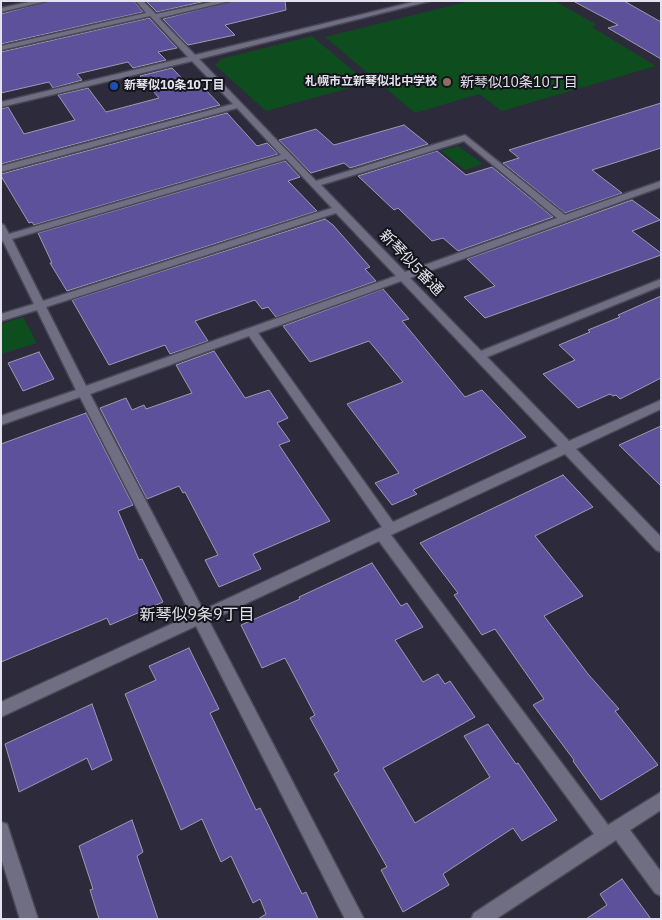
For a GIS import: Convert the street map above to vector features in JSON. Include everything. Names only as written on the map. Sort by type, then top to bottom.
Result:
[{"type":"street","points":[[1,10],[44,1]]},
{"type":"street","name":"新琴似5番通","points":[[139,1],[661,546]]},
{"type":"street","points":[[1,48],[227,1]]},
{"type":"street","points":[[1,105],[427,1]]},
{"type":"street","points":[[1,169],[238,105]]},
{"type":"street","points":[[315,184],[465,138],[564,219]]},
{"type":"street","points":[[288,156],[3,235],[355,919]]},
{"type":"street","points":[[1,421],[661,184]]},
{"type":"street","points":[[1,318],[339,209]]},
{"type":"street","points":[[480,356],[661,282]]},
{"type":"street","points":[[251,331],[387,532],[612,832],[661,887]]},
{"type":"street","points":[[1,710],[661,404]]},
{"type":"street","points":[[480,919],[661,800]]},
{"type":"street","points":[[1,830],[29,919]]},
{"type":"green space","points":[[470,1],[555,1],[597,25],[592,27],[656,66],[502,111],[479,94],[415,113],[325,37]]},
{"type":"green space","points":[[312,36],[368,83],[266,111],[215,65],[221,59]]},
{"type":"green space","points":[[458,146],[483,164],[465,170],[441,151]]},
{"type":"green space","points":[[23,317],[37,343],[1,354],[1,324]]},
{"type":"building","points":[[49,1],[134,1],[143,12],[1,44],[1,14]]},
{"type":"building","points":[[146,1],[206,1],[157,12]]},
{"type":"building","points":[[232,1],[285,1],[286,10],[225,25],[235,35],[188,45],[163,19]]},
{"type":"building","points":[[573,1],[624,1],[661,22],[661,59],[608,28],[618,25]]},
{"type":"building","points":[[149,18],[177,48],[158,52],[166,60],[133,68],[128,62],[77,74],[82,80],[53,88],[49,82],[1,93],[1,52]]},
{"type":"building","points":[[172,68],[193,90],[203,87],[220,105],[1,164],[1,109],[8,107],[24,134],[75,120],[58,95],[88,88],[106,112],[159,98],[140,76]]},
{"type":"building","points":[[661,103],[661,148],[592,170],[622,193],[565,213],[503,163],[519,158],[509,150]]},
{"type":"building","points":[[227,113],[257,146],[267,143],[278,154],[34,225],[32,222],[29,223],[1,176],[1,174]]},
{"type":"building","points":[[404,125],[428,144],[350,168],[344,163],[311,173],[279,140],[316,129],[334,145]]},
{"type":"building","points":[[437,151],[466,175],[492,167],[553,217],[458,251],[443,238],[432,241],[398,208],[394,210],[358,176]]},
{"type":"building","points":[[285,161],[300,177],[288,181],[317,211],[67,291],[50,263],[52,263],[38,233]]},
{"type":"building","points":[[632,200],[660,220],[632,231],[661,253],[661,255],[485,318],[464,297],[495,286],[467,259]]},
{"type":"building","points":[[325,219],[333,225],[370,267],[365,269],[376,281],[276,317],[268,307],[262,309],[255,300],[195,321],[208,341],[170,354],[165,345],[109,365],[72,300]]},
{"type":"building","points":[[383,289],[409,319],[402,321],[465,397],[482,390],[526,437],[413,490],[417,494],[392,505],[375,483],[399,473],[347,404],[403,382],[369,341],[310,362],[283,326]]},
{"type":"building","points":[[661,296],[661,378],[620,399],[616,395],[610,394],[578,408],[543,374],[575,360],[559,345],[590,332],[588,330],[620,317],[618,315]]},
{"type":"building","points":[[214,351],[245,398],[269,390],[288,418],[277,423],[290,441],[279,445],[330,521],[253,554],[261,569],[219,587],[205,560],[218,555],[185,492],[183,493],[179,486],[147,499],[100,408],[126,398],[132,410],[144,405],[146,409],[192,393],[176,365]]},
{"type":"building","points":[[39,352],[54,379],[23,391],[8,363]]},
{"type":"building","points":[[86,413],[133,505],[118,511],[139,560],[142,559],[163,602],[110,625],[107,618],[1,662],[1,444]]},
{"type":"building","points":[[661,426],[661,486],[619,445]]},
{"type":"building","points":[[563,475],[593,507],[535,536],[583,596],[544,616],[588,674],[619,709],[615,711],[658,765],[601,800],[533,705],[544,699],[495,629],[482,635],[454,595],[458,593],[420,543]]},
{"type":"building","points":[[372,563],[401,606],[407,603],[423,627],[395,640],[423,682],[438,674],[445,684],[450,681],[475,717],[383,768],[415,823],[490,777],[464,736],[488,724],[516,764],[518,763],[557,820],[522,841],[513,828],[443,874],[449,885],[403,912],[381,870],[387,867],[334,774],[339,771],[310,718],[315,715],[285,658],[262,668],[241,625],[300,599],[299,597]]},
{"type":"building","points":[[189,648],[219,709],[210,713],[256,810],[260,808],[302,894],[306,892],[318,919],[258,919],[266,914],[260,899],[253,903],[231,856],[221,862],[202,819],[181,830],[125,694],[156,680],[149,666]]},
{"type":"building","points":[[92,704],[112,760],[92,770],[87,758],[19,792],[5,744]]},
{"type":"building","points":[[132,820],[143,852],[137,856],[158,919],[99,919],[90,890],[93,889],[79,846]]},
{"type":"building","points":[[622,879],[651,919],[586,919],[607,905],[600,894]]},
{"type":"place","name":"札幌市立新琴似北中学校","points":[[447,82]]},
{"type":"place","name":"新琴似10条10丁目","points":[[114,86]]},
{"type":"district","name":"新琴似10条10丁目","points":[[519,83]]},
{"type":"district","name":"新琴似9条9丁目","points":[[197,615]]}]
